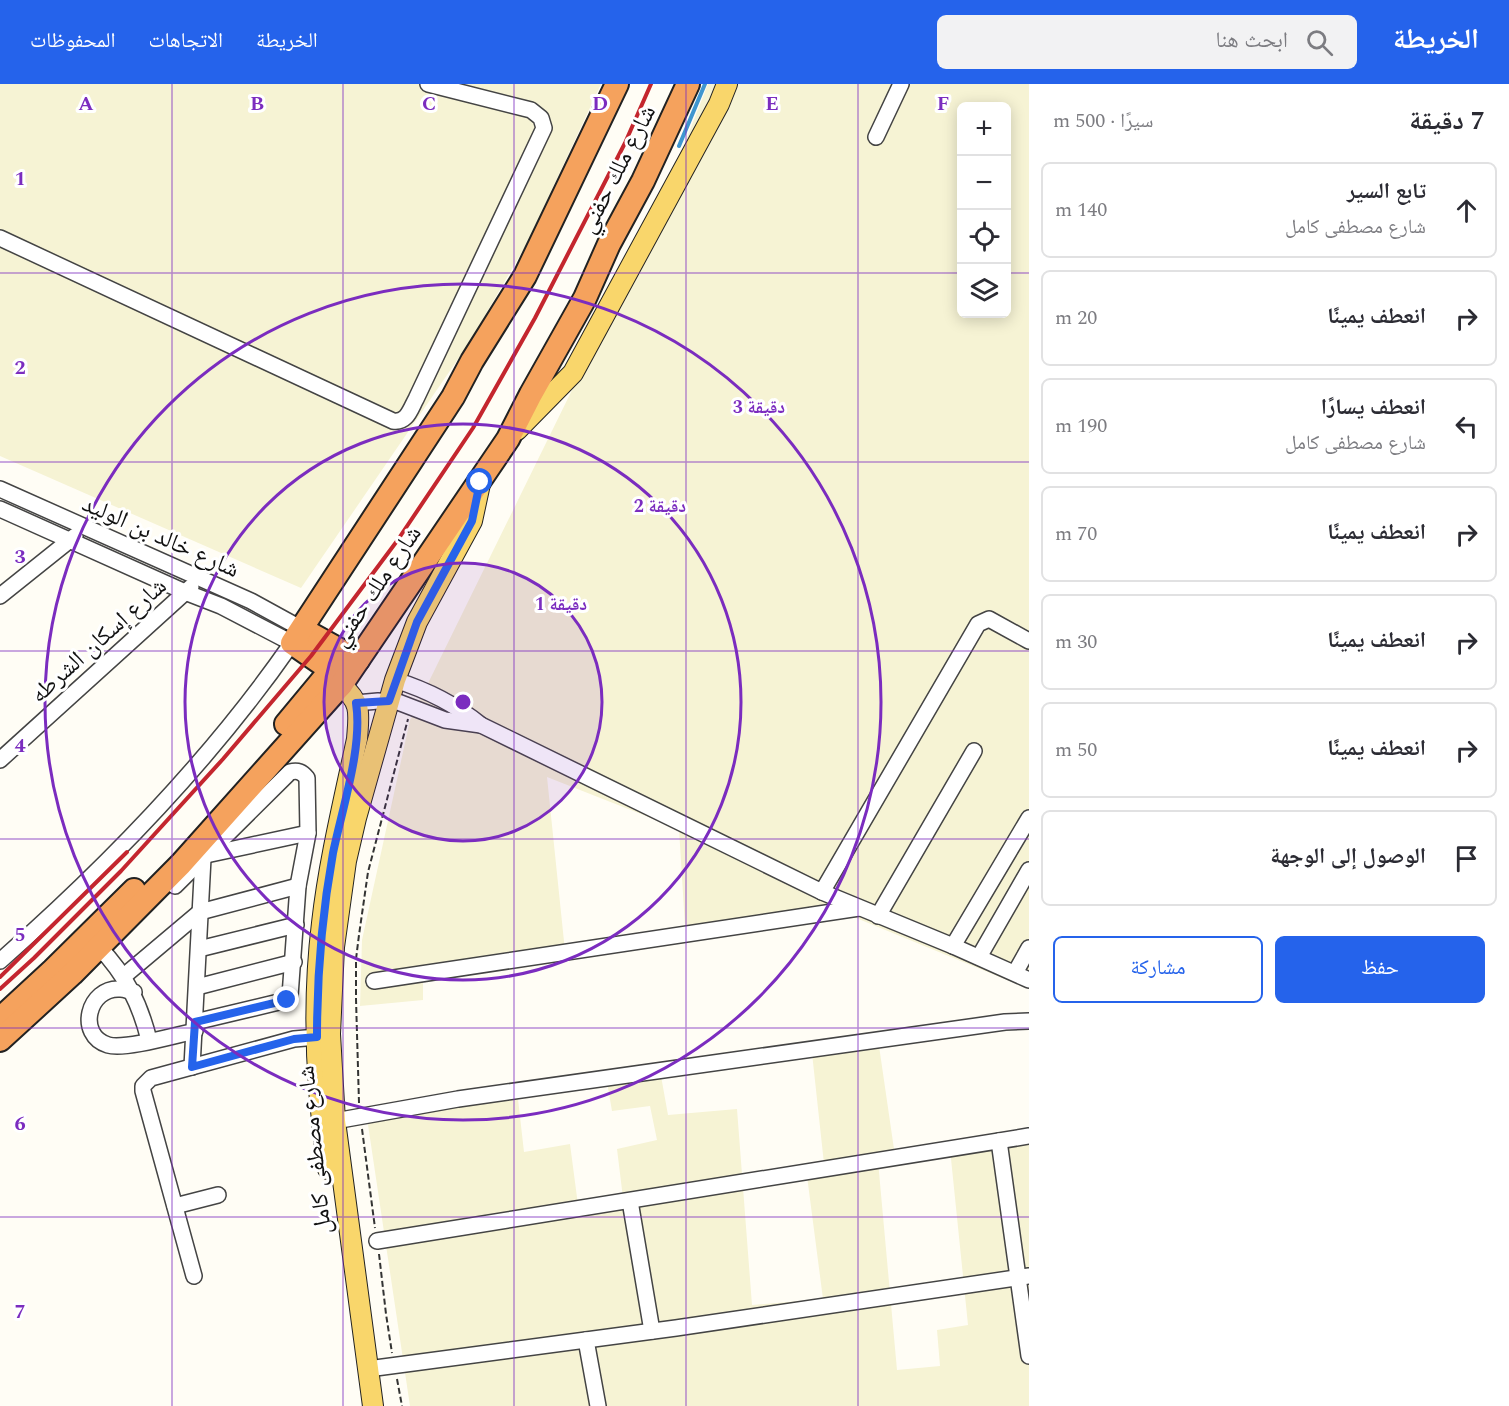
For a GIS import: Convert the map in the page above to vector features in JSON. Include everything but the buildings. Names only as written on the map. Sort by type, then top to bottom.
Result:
[{"type":"highway","name":"شارع ملك حفني","points":[[297,636],[453,397],[472,361],[525,276],[617,84]]},
{"type":"highway","name":"شارع ملك حفني","points":[[0,1040],[99,947],[204,839],[343,667],[480,482],[508,438],[585,298],[688,84]]},
{"type":"highway","points":[[297,636],[343,667]]},
{"type":"highway","name":"شارع ملك حفني","points":[[0,1019],[77,947],[175,849],[343,667]]},
{"type":"main road","points":[[508,438],[573,373],[719,104],[727,84]]},
{"type":"main road","name":"شارع مصطفى كامل","points":[[373,1406],[335,1121],[330,1034],[334,947],[339,904],[356,818],[402,704],[417,622],[472,521],[480,482]]},
{"type":"main road","points":[[343,667],[356,703]]},
{"type":"main road","name":"شارع مصطفى كامل","points":[[356,703],[359,719],[357,739],[332,859],[322,924],[317,1037],[321,1124],[360,1406]]},
{"type":"street","points":[[0,238],[393,421],[401,421],[406,417],[416,399],[544,128],[541,117],[531,110],[428,84]]},
{"type":"street","points":[[876,137],[901,84]]},
{"type":"street","name":"شارع خالد بن الوليد","points":[[0,489],[251,601],[297,636]]},
{"type":"street","name":"شارع خالد بن الوليد","points":[[0,509],[185,592],[297,636]]},
{"type":"street","points":[[0,596],[85,527]]},
{"type":"street","name":"شارع إسكان الشرطه","points":[[0,760],[200,579]]},
{"type":"street","points":[[822,892],[978,624],[989,619],[1029,641]]},
{"type":"street","points":[[0,961],[84,884],[175,789],[230,725],[297,636]]},
{"type":"street","points":[[407,684],[452,704],[481,725],[822,892],[1022,977],[1029,948]]},
{"type":"street","points":[[356,703],[402,704],[445,720],[481,725]]},
{"type":"street","points":[[878,916],[974,751]]},
{"type":"street","points":[[134,992],[121,988],[107,990],[96,998],[89,1010],[89,1024],[95,1037],[108,1045],[122,1046],[287,1000],[292,992],[298,886],[308,832],[307,778],[303,773],[297,770],[290,772],[141,920]]},
{"type":"street","points":[[953,946],[1029,818]]},
{"type":"street","points":[[204,857],[308,832]]},
{"type":"street","points":[[192,1067],[204,857]]},
{"type":"street","points":[[979,957],[1029,870]]},
{"type":"street","points":[[124,976],[200,912],[298,886]]},
{"type":"street","points":[[374,981],[859,908]]},
{"type":"street","points":[[199,949],[296,925]]},
{"type":"street","points":[[99,947],[124,976],[134,992],[149,1040]]},
{"type":"street","points":[[197,987],[294,962]]},
{"type":"street","points":[[335,1121],[458,1099],[1005,1022],[1029,1021]]},
{"type":"street","points":[[194,1276],[143,1086],[151,1078],[294,1039],[317,1037]]},
{"type":"street","points":[[375,1250],[630,1201],[1029,1136]]},
{"type":"street","points":[[999,1141],[1023,1277],[1029,1356]]},
{"type":"street","points":[[175,1206],[218,1195]]},
{"type":"street","points":[[630,1201],[652,1331]]},
{"type":"street","points":[[368,1369],[652,1331],[1023,1277]]},
{"type":"street","points":[[586,1340],[598,1406]]},
{"type":"path","points":[[402,704],[368,872],[356,959],[360,1117],[375,1250],[402,1406]]},
{"type":"shaded area","points":[[0,84],[601,84],[527,243],[469,343],[301,588],[0,456]]},
{"type":"shaded area","points":[[708,84],[1029,84],[1029,989],[844,913],[686,942],[679,829],[547,777],[565,951],[423,976],[423,1000],[360,1006],[362,940],[410,720],[574,386],[668,204],[682,150]]},
{"type":"shaded area","points":[[878,1039],[895,1156],[878,1161],[897,1370],[940,1366],[937,1330],[968,1325],[950,1149],[1029,1135],[1029,1406],[410,1406],[367,1118],[446,1103],[518,1099],[524,1152],[570,1144],[578,1205],[623,1198],[617,1149],[657,1140],[650,1106],[612,1111],[607,1082],[661,1076],[668,1115],[737,1109],[752,1305],[823,1299],[807,1176],[825,1173],[812,1053]]},
{"type":"waterway","points":[[679,146],[705,84]]},
{"type":"railway","points":[[0,989],[121,871],[223,759],[311,656],[397,541],[473,428],[535,318],[625,143],[651,84]]},
{"type":"railway","points":[[0,977],[127,852]]},
{"type":"route","points":[[287,1000],[195,1022],[192,1067],[294,1039],[317,1037],[318,962],[322,924],[334,850],[357,739],[359,719],[356,703],[389,701],[417,622],[472,521],[480,482]]}]
